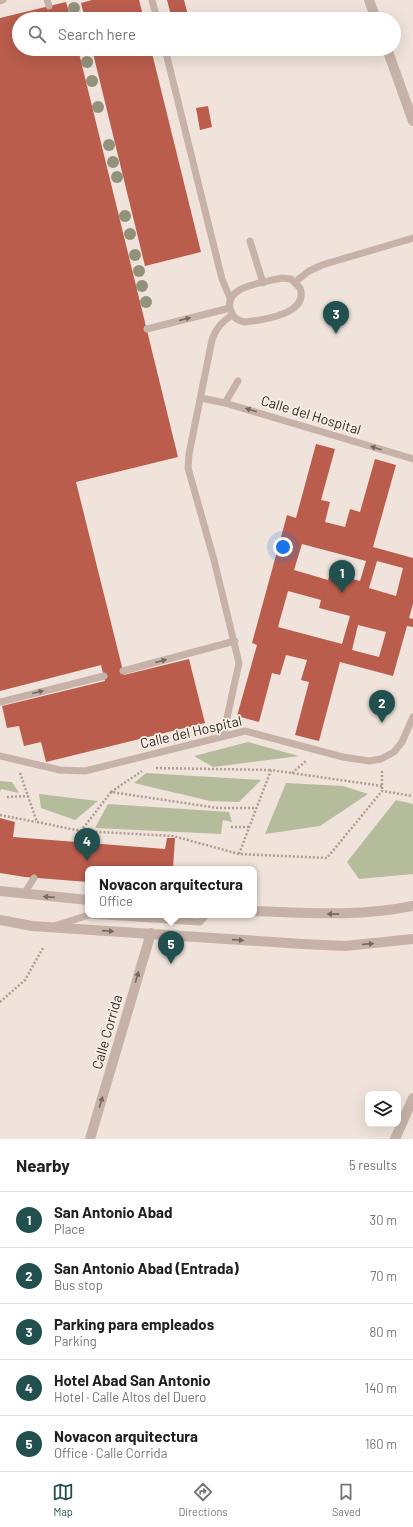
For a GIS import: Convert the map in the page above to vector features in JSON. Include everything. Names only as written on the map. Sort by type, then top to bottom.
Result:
[{"type":"street","points":[[369,0],[373,12]]},
{"type":"street","points":[[390,56],[413,121]]},
{"type":"street","points":[[0,890],[24,894],[85,900]]},
{"type":"street","points":[[257,911],[346,914],[382,912],[413,906]]},
{"type":"street","points":[[0,920],[50,927],[345,946],[413,939]]},
{"type":"street","name":"Calle Corrida","points":[[90,1139],[151,933]]},
{"type":"street","points":[[395,1139],[413,1098]]},
{"type":"lane","points":[[152,0],[155,12]]},
{"type":"lane","points":[[167,56],[222,279],[230,298],[231,311],[240,321],[245,322],[290,312],[298,306],[301,297],[300,288],[295,282],[282,278],[237,290],[230,298]]},
{"type":"lane","points":[[295,282],[322,265],[413,238]]},
{"type":"lane","points":[[250,241],[263,283]]},
{"type":"lane","points":[[147,329],[231,311]]},
{"type":"lane","points":[[223,736],[239,663],[235,641],[208,535],[188,468],[189,454],[212,340],[215,330],[231,311]]},
{"type":"lane","points":[[225,403],[238,382]]},
{"type":"lane","name":"Calle del Hospital","points":[[201,398],[225,403],[413,459]]},
{"type":"lane","points":[[123,671],[235,641]]},
{"type":"lane","points":[[0,702],[104,676]]},
{"type":"lane","name":"Calle del Hospital","points":[[0,756],[60,770],[85,771],[245,731],[343,757],[369,761],[381,759],[394,752],[402,742],[413,717]]},
{"type":"lane","points":[[24,894],[34,878]]},
{"type":"lane","points":[[50,927],[85,916]]},
{"type":"lane","points":[[137,918],[200,922],[203,918]]},
{"type":"path","points":[[292,773],[310,757]]},
{"type":"path","points":[[81,831],[111,792],[146,768]]},
{"type":"path","points":[[154,768],[271,770],[382,786]]},
{"type":"path","points":[[239,854],[271,770]]},
{"type":"path","points":[[0,815],[81,831],[173,836],[239,854],[327,858],[382,791],[382,771]]},
{"type":"path","points":[[20,773],[36,822]]},
{"type":"path","points":[[382,791],[413,796]]},
{"type":"path","points":[[111,792],[218,808],[257,808]]},
{"type":"path","points":[[7,797],[28,796]]},
{"type":"path","points":[[231,827],[250,828]]},
{"type":"path","points":[[0,1002],[25,980],[43,948]]},
{"type":"green space","points":[[248,742],[299,756],[213,767],[194,756]]},
{"type":"green space","points":[[146,773],[261,780],[239,802],[210,801],[134,783]]},
{"type":"green space","points":[[0,781],[12,782],[19,793],[1,789],[0,792]]},
{"type":"green space","points":[[286,783],[343,786],[368,794],[320,826],[265,834]]},
{"type":"green space","points":[[39,794],[98,801],[75,820],[41,808]]},
{"type":"green space","points":[[396,800],[413,804],[413,874],[359,879],[347,862]]},
{"type":"green space","points":[[108,804],[229,812],[232,822],[223,820],[221,834],[95,828]]},
{"type":"building","points":[[92,0],[139,0],[142,12],[83,12],[81,3]]},
{"type":"building","points":[[167,0],[184,0],[187,12],[170,12]]},
{"type":"building","points":[[66,2],[69,12],[25,12]]},
{"type":"building","points":[[12,15],[12,56],[80,56],[178,457],[76,482],[124,675],[189,659],[205,723],[46,762],[41,742],[24,746],[19,726],[7,728],[2,706],[105,681],[101,665],[0,691],[0,18]]},
{"type":"building","points":[[94,56],[153,56],[201,252],[145,266]]},
{"type":"building","points":[[208,106],[212,127],[200,130],[196,108]]},
{"type":"building","points":[[316,444],[335,449],[321,500],[330,502],[325,522],[345,527],[350,509],[360,512],[375,459],[396,465],[373,547],[413,558],[413,604],[409,618],[413,619],[413,627],[407,626],[393,676],[340,662],[319,741],[295,735],[309,682],[301,680],[307,660],[286,655],[280,675],[272,673],[259,722],[237,716],[257,645],[252,643],[287,515],[296,518]],"holes":[[[302,544],[366,561],[360,581],[330,573],[328,580],[294,570]],[[377,561],[403,568],[396,596],[369,588]],[[288,591],[321,600],[319,608],[350,616],[342,644],[278,627]],[[358,625],[386,632],[379,657],[352,650]]]},
{"type":"building","points":[[0,818],[15,822],[13,837],[165,849],[167,838],[175,838],[173,866],[85,866],[85,882],[25,877],[0,873]]},
{"type":"place","name":"Parking para empleados","points":[[336,334]]},
{"type":"place","name":"San Antonio Abad","points":[[342,593]]},
{"type":"place","name":"San Antonio Abad (Entrada)","points":[[382,723]]},
{"type":"place","name":"Hotel Abad San Antonio","points":[[87,861]]},
{"type":"place","name":"Novacon arquitectura","points":[[171,964]]}]
